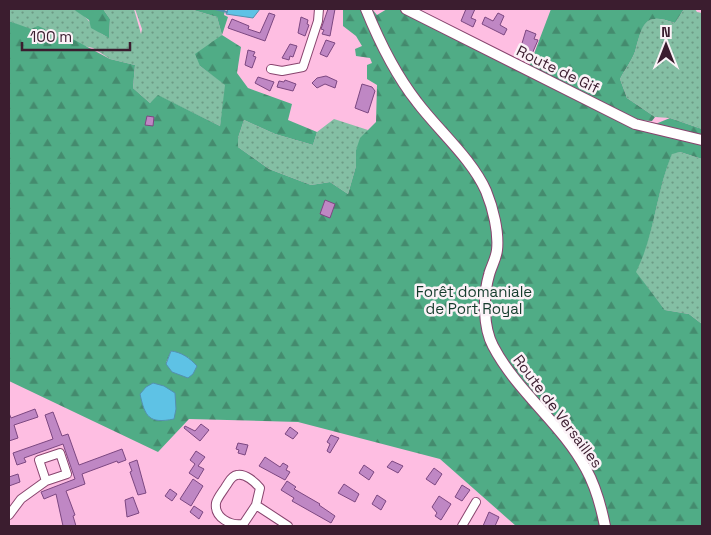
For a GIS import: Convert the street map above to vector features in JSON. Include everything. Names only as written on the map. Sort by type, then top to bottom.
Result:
[{"type":"main road","name":"Route de Versailles","points":[[366,9],[385,51],[416,101],[476,173],[486,191],[492,208],[497,249],[487,282],[487,328],[492,344],[514,380],[565,440],[585,467],[595,488],[605,526]]},
{"type":"main road","name":"Route de Gif","points":[[406,9],[636,124],[702,140]]},
{"type":"street","points":[[271,69],[282,71],[303,67],[320,9]]},
{"type":"street","points":[[238,475],[244,476],[260,488],[256,506],[243,525],[232,525],[222,523],[216,509],[216,501],[232,478],[238,475]]},
{"type":"street","points":[[9,515],[21,499],[46,481]]},
{"type":"street","points":[[464,526],[476,502]]},
{"type":"street","points":[[256,506],[288,526]]},
{"type":"green space","points":[[50,7],[72,9],[78,11],[99,32],[109,37],[110,19],[103,9],[134,9],[141,34],[142,29],[135,9],[190,9],[217,17],[222,35],[200,66],[226,85],[220,126],[159,96],[150,103],[133,88],[135,65],[110,59],[93,48],[46,37],[9,21],[9,9]]},
{"type":"green space","points":[[73,9],[103,9],[110,19],[109,38],[91,28],[89,20]]},
{"type":"green space","points":[[190,9],[225,9],[224,15],[228,17],[222,35],[217,17]]},
{"type":"green space","name":"Forêt domaniale de Port Royal","points":[[343,9],[372,9],[377,15],[387,9],[402,10],[641,130],[670,118],[702,129],[702,159],[680,152],[672,154],[662,183],[652,228],[636,272],[665,310],[689,314],[702,324],[702,526],[516,526],[440,459],[298,422],[189,419],[158,452],[9,381],[9,21],[31,29],[38,26],[45,29],[46,37],[55,39],[65,35],[110,59],[135,65],[133,88],[150,103],[158,95],[220,126],[225,85],[200,66],[195,54],[222,35],[241,47],[237,73],[248,88],[292,104],[288,120],[317,132],[313,145],[275,134],[244,120],[238,138],[238,147],[269,169],[311,185],[330,182],[348,194],[356,166],[356,150],[360,138],[376,122],[377,85],[367,79],[367,65],[372,63],[370,58],[356,56],[355,49],[362,46],[356,36],[343,26]],"holes":[[[171,351],[189,358],[166,363]]]},
{"type":"green space","points":[[551,9],[684,9],[675,23],[657,19],[651,19],[647,22],[641,32],[633,56],[620,79],[627,98],[655,117],[652,121],[636,120],[529,67]]},
{"type":"green space","points":[[684,9],[695,9],[697,12],[702,13],[702,129],[670,118],[655,117],[627,98],[620,79],[633,56],[646,22],[651,19],[657,19],[675,23]]},
{"type":"green space","points":[[334,119],[368,130],[356,150],[356,166],[348,194],[330,182],[311,185],[269,169],[238,147],[238,138],[244,120],[275,134],[313,145],[317,132]]},
{"type":"green space","points":[[680,152],[702,159],[702,324],[689,314],[665,310],[635,272],[647,243],[662,183],[672,153]]},
{"type":"water","points":[[228,9],[260,9],[253,18],[226,14]]},
{"type":"water","points":[[171,351],[185,356],[197,366],[193,374],[188,378],[172,372],[166,364]]},
{"type":"water","points":[[153,383],[164,386],[175,393],[176,409],[174,419],[154,419],[146,413],[140,394]]},
{"type":"building","points":[[328,9],[335,9],[330,36],[322,34],[324,30],[321,29]]},
{"type":"building","points":[[466,9],[475,9],[471,18],[476,20],[473,27],[461,21]]},
{"type":"building","points":[[269,13],[275,15],[265,41],[228,28],[232,19],[249,26],[248,29],[260,33]]},
{"type":"building","points":[[498,13],[504,16],[500,25],[507,29],[504,35],[482,24],[485,17],[493,21]]},
{"type":"building","points":[[301,17],[308,20],[307,24],[309,25],[305,36],[298,33]]},
{"type":"building","points":[[526,30],[536,34],[534,39],[538,40],[532,54],[520,50]]},
{"type":"building","points":[[326,40],[335,43],[327,57],[320,54]]},
{"type":"building","points":[[290,44],[297,46],[293,57],[290,56],[289,60],[282,58]]},
{"type":"building","points":[[248,50],[255,52],[253,56],[256,57],[252,68],[245,65]]},
{"type":"building","points":[[326,76],[337,81],[335,88],[325,84],[317,88],[312,83],[317,78]]},
{"type":"building","points":[[258,77],[274,82],[270,91],[255,83]]},
{"type":"building","points":[[285,80],[296,84],[293,91],[277,87],[279,81],[284,82]]},
{"type":"building","points":[[362,84],[372,87],[375,91],[368,113],[355,108]]},
{"type":"building","points":[[147,116],[154,117],[153,126],[145,125]]},
{"type":"building","points":[[325,200],[335,204],[330,218],[320,214]]},
{"type":"building","points":[[35,409],[38,417],[14,425],[18,438],[9,441],[9,413],[11,418]]},
{"type":"building","points":[[53,412],[62,436],[68,434],[79,465],[122,449],[126,460],[118,463],[117,461],[82,474],[85,484],[66,491],[75,515],[73,516],[76,526],[63,526],[56,494],[44,499],[41,492],[75,479],[63,444],[24,458],[26,462],[17,465],[13,453],[53,439],[45,415]]},
{"type":"building","points":[[201,424],[209,430],[200,441],[184,428],[185,426],[195,431]]},
{"type":"building","points":[[290,427],[298,433],[293,439],[285,434]]},
{"type":"building","points":[[331,435],[339,438],[330,453],[327,451],[330,444],[327,442]]},
{"type":"building","points":[[238,443],[248,445],[245,455],[238,453],[239,450],[236,449]]},
{"type":"building","points":[[196,451],[205,457],[198,466],[204,469],[198,479],[189,473],[195,464],[190,460]]},
{"type":"building","points":[[265,457],[280,467],[283,463],[288,466],[286,470],[290,472],[285,480],[259,466]]},
{"type":"building","points":[[137,460],[146,493],[138,495],[129,463]]},
{"type":"building","points":[[392,461],[403,466],[398,473],[387,467]]},
{"type":"building","points":[[364,465],[374,472],[369,480],[359,473]]},
{"type":"building","points":[[434,468],[442,474],[435,485],[426,479]]},
{"type":"building","points":[[18,474],[20,482],[9,486],[9,477]]},
{"type":"building","points":[[193,479],[203,486],[191,506],[180,499]]},
{"type":"building","points":[[287,481],[296,487],[294,489],[320,504],[335,516],[331,523],[292,501],[294,498],[281,490]]},
{"type":"building","points":[[344,484],[359,494],[355,502],[338,493]]},
{"type":"building","points":[[462,485],[470,490],[462,501],[455,497]]},
{"type":"building","points":[[170,489],[177,494],[172,501],[165,496]]},
{"type":"building","points":[[377,495],[386,501],[381,510],[372,504]]},
{"type":"building","points":[[439,496],[451,504],[441,520],[435,516],[437,513],[432,507]]},
{"type":"building","points":[[133,497],[139,513],[127,517],[125,500]]},
{"type":"building","points":[[194,506],[203,512],[199,519],[190,512]]},
{"type":"building","points":[[489,512],[499,517],[495,526],[483,526]]},
{"type":"waterway","points":[[215,9],[227,12]]}]
